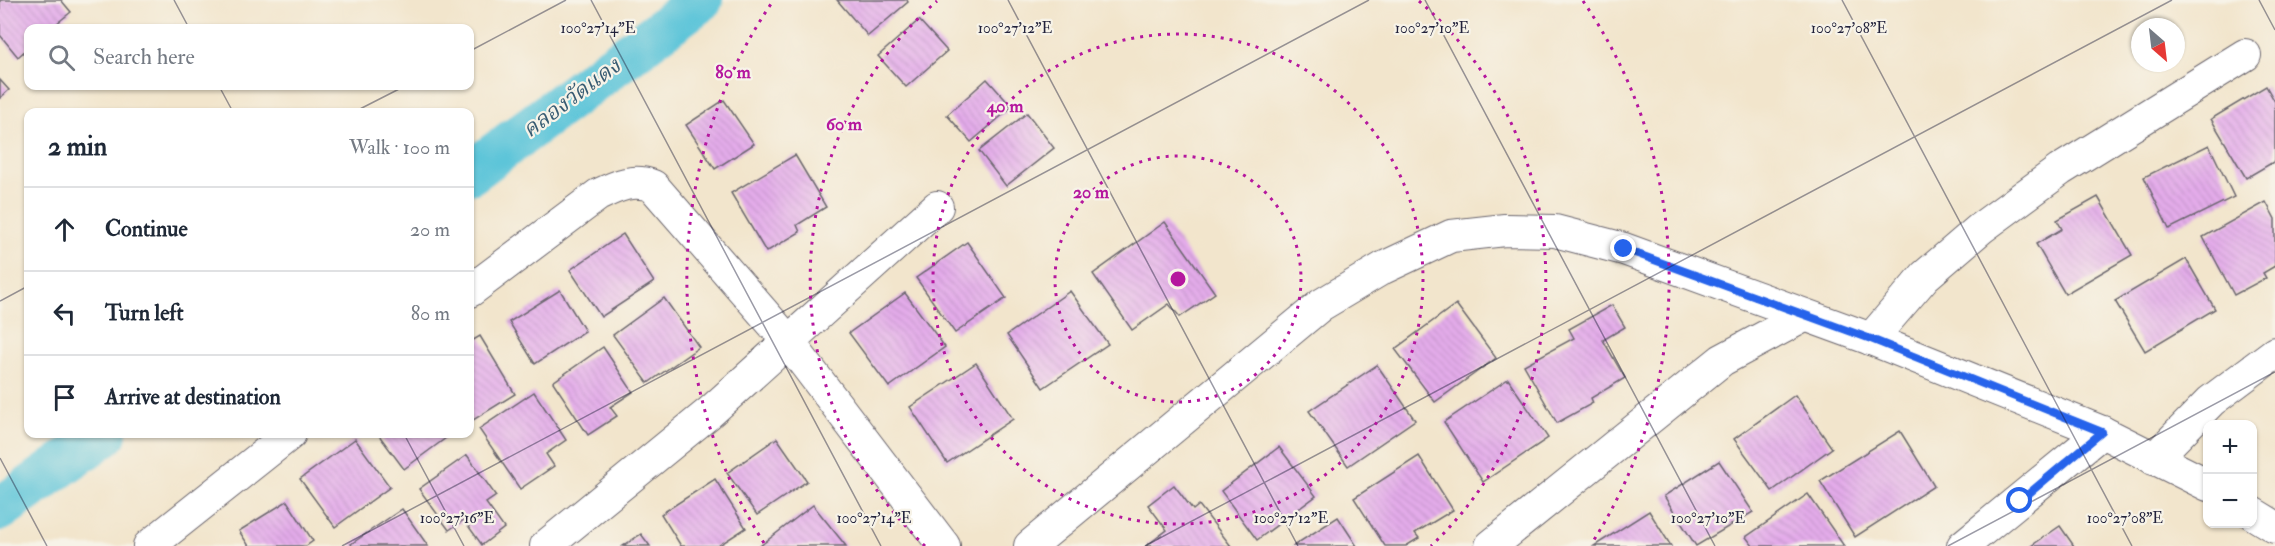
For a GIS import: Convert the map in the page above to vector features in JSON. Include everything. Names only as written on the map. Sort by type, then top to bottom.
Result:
[{"type":"street","points":[[1871,339],[1925,276],[1981,228],[2060,170],[2245,55]]},
{"type":"street","points":[[474,288],[598,195],[620,185],[643,182],[653,186],[787,340],[944,546]]},
{"type":"street","points":[[546,546],[709,413],[787,340],[937,207]]},
{"type":"street","points":[[1030,546],[1321,305],[1383,268],[1451,236],[1505,230],[1555,231],[1624,249],[1871,339],[2102,432],[2203,483]]},
{"type":"street","points":[[1491,546],[1722,360],[1804,316]]},
{"type":"street","points":[[2154,459],[2211,401],[2275,353]]},
{"type":"street","points":[[1964,546],[2102,432]]},
{"type":"street","points":[[149,546],[285,438]]},
{"type":"street","points":[[2257,516],[2275,527]]},
{"type":"building","points":[[0,0],[61,0],[71,12],[56,24],[24,24],[24,52],[18,57],[0,35]]},
{"type":"building","points":[[837,0],[907,0],[908,2],[868,36]]},
{"type":"building","points":[[919,20],[947,51],[906,87],[878,56]]},
{"type":"building","points":[[987,79],[1012,107],[971,142],[947,115]]},
{"type":"building","points":[[0,80],[9,90],[0,98]]},
{"type":"building","points":[[2266,86],[2275,102],[2275,161],[2246,178],[2211,119]]},
{"type":"building","points":[[724,100],[754,144],[715,169],[686,125]]},
{"type":"building","points":[[1027,113],[1054,148],[1006,186],[979,151]]},
{"type":"building","points":[[2209,145],[2234,197],[2169,229],[2144,177]]},
{"type":"building","points":[[795,155],[826,207],[797,225],[800,232],[766,252],[731,193]]},
{"type":"building","points":[[2098,197],[2132,255],[2065,294],[2036,244],[2062,229],[2057,220]]},
{"type":"building","points":[[2266,202],[2275,219],[2275,266],[2263,273],[2266,278],[2234,295],[2203,237]]},
{"type":"building","points":[[1165,222],[1215,293],[1180,317],[1169,304],[1132,330],[1093,274]]},
{"type":"building","points":[[623,234],[654,282],[601,317],[570,270]]},
{"type":"building","points":[[967,242],[1006,298],[955,333],[916,278]]},
{"type":"building","points":[[2186,259],[2215,309],[2145,351],[2115,301]]},
{"type":"building","points":[[560,290],[585,331],[535,364],[509,322]]},
{"type":"building","points":[[1070,291],[1108,344],[1043,388],[1007,335]]},
{"type":"building","points":[[905,293],[945,347],[889,387],[849,333]]},
{"type":"building","points":[[664,298],[699,347],[648,383],[613,335]]},
{"type":"building","points":[[1456,304],[1496,358],[1435,402],[1395,349]]},
{"type":"building","points":[[1612,305],[1625,327],[1603,340],[1625,378],[1591,398],[1593,403],[1557,423],[1524,365],[1574,338],[1569,329]]},
{"type":"building","points":[[480,336],[515,394],[474,420],[474,340]]},
{"type":"building","points":[[603,347],[633,392],[610,407],[617,416],[588,435],[553,382]]},
{"type":"building","points":[[976,363],[1013,419],[947,463],[910,407]]},
{"type":"building","points":[[1377,365],[1415,420],[1348,466],[1309,411]]},
{"type":"building","points":[[1508,379],[1548,438],[1483,482],[1444,422]]},
{"type":"building","points":[[534,392],[566,440],[546,454],[554,466],[520,489],[479,429]]},
{"type":"building","points":[[1795,395],[1832,448],[1772,491],[1734,439]]},
{"type":"building","points":[[1900,431],[1934,486],[1855,537],[1820,481]]},
{"type":"building","points":[[381,438],[446,438],[404,469]]},
{"type":"building","points":[[777,438],[807,481],[757,515],[727,473]]},
{"type":"building","points":[[355,439],[390,487],[335,527],[300,479]]},
{"type":"building","points":[[1279,447],[1316,496],[1257,540],[1221,491]]},
{"type":"building","points":[[467,455],[496,496],[486,503],[504,528],[482,545],[464,520],[449,530],[419,489]]},
{"type":"building","points":[[1419,456],[1453,510],[1415,533],[1419,538],[1406,546],[1385,546],[1354,498]]},
{"type":"building","points":[[1719,461],[1753,512],[1696,546],[1664,496]]},
{"type":"building","points":[[715,479],[746,528],[718,546],[681,546],[661,514]]},
{"type":"building","points":[[1174,485],[1193,510],[1199,505],[1231,546],[1146,546],[1167,530],[1148,505]]},
{"type":"building","points":[[1808,494],[1844,546],[1753,546],[1746,537]]},
{"type":"building","points":[[287,501],[313,541],[306,546],[249,546],[239,531]]},
{"type":"building","points":[[813,505],[846,546],[760,546]]},
{"type":"building","points":[[402,509],[428,546],[352,546],[351,544]]},
{"type":"building","points":[[1649,511],[1671,546],[1594,546]]},
{"type":"building","points":[[1338,517],[1357,546],[1293,546]]},
{"type":"building","points":[[2060,526],[2074,546],[2031,546]]},
{"type":"building","points":[[641,534],[650,546],[623,546]]},
{"type":"waterway","name":"คลองวัดแดง","points":[[474,170],[701,0]]},
{"type":"waterway","name":"คลองวัดแดง","points":[[0,509],[99,438]]},
{"type":"route","points":[[1624,249],[1871,339],[2102,432],[2020,501]]}]
